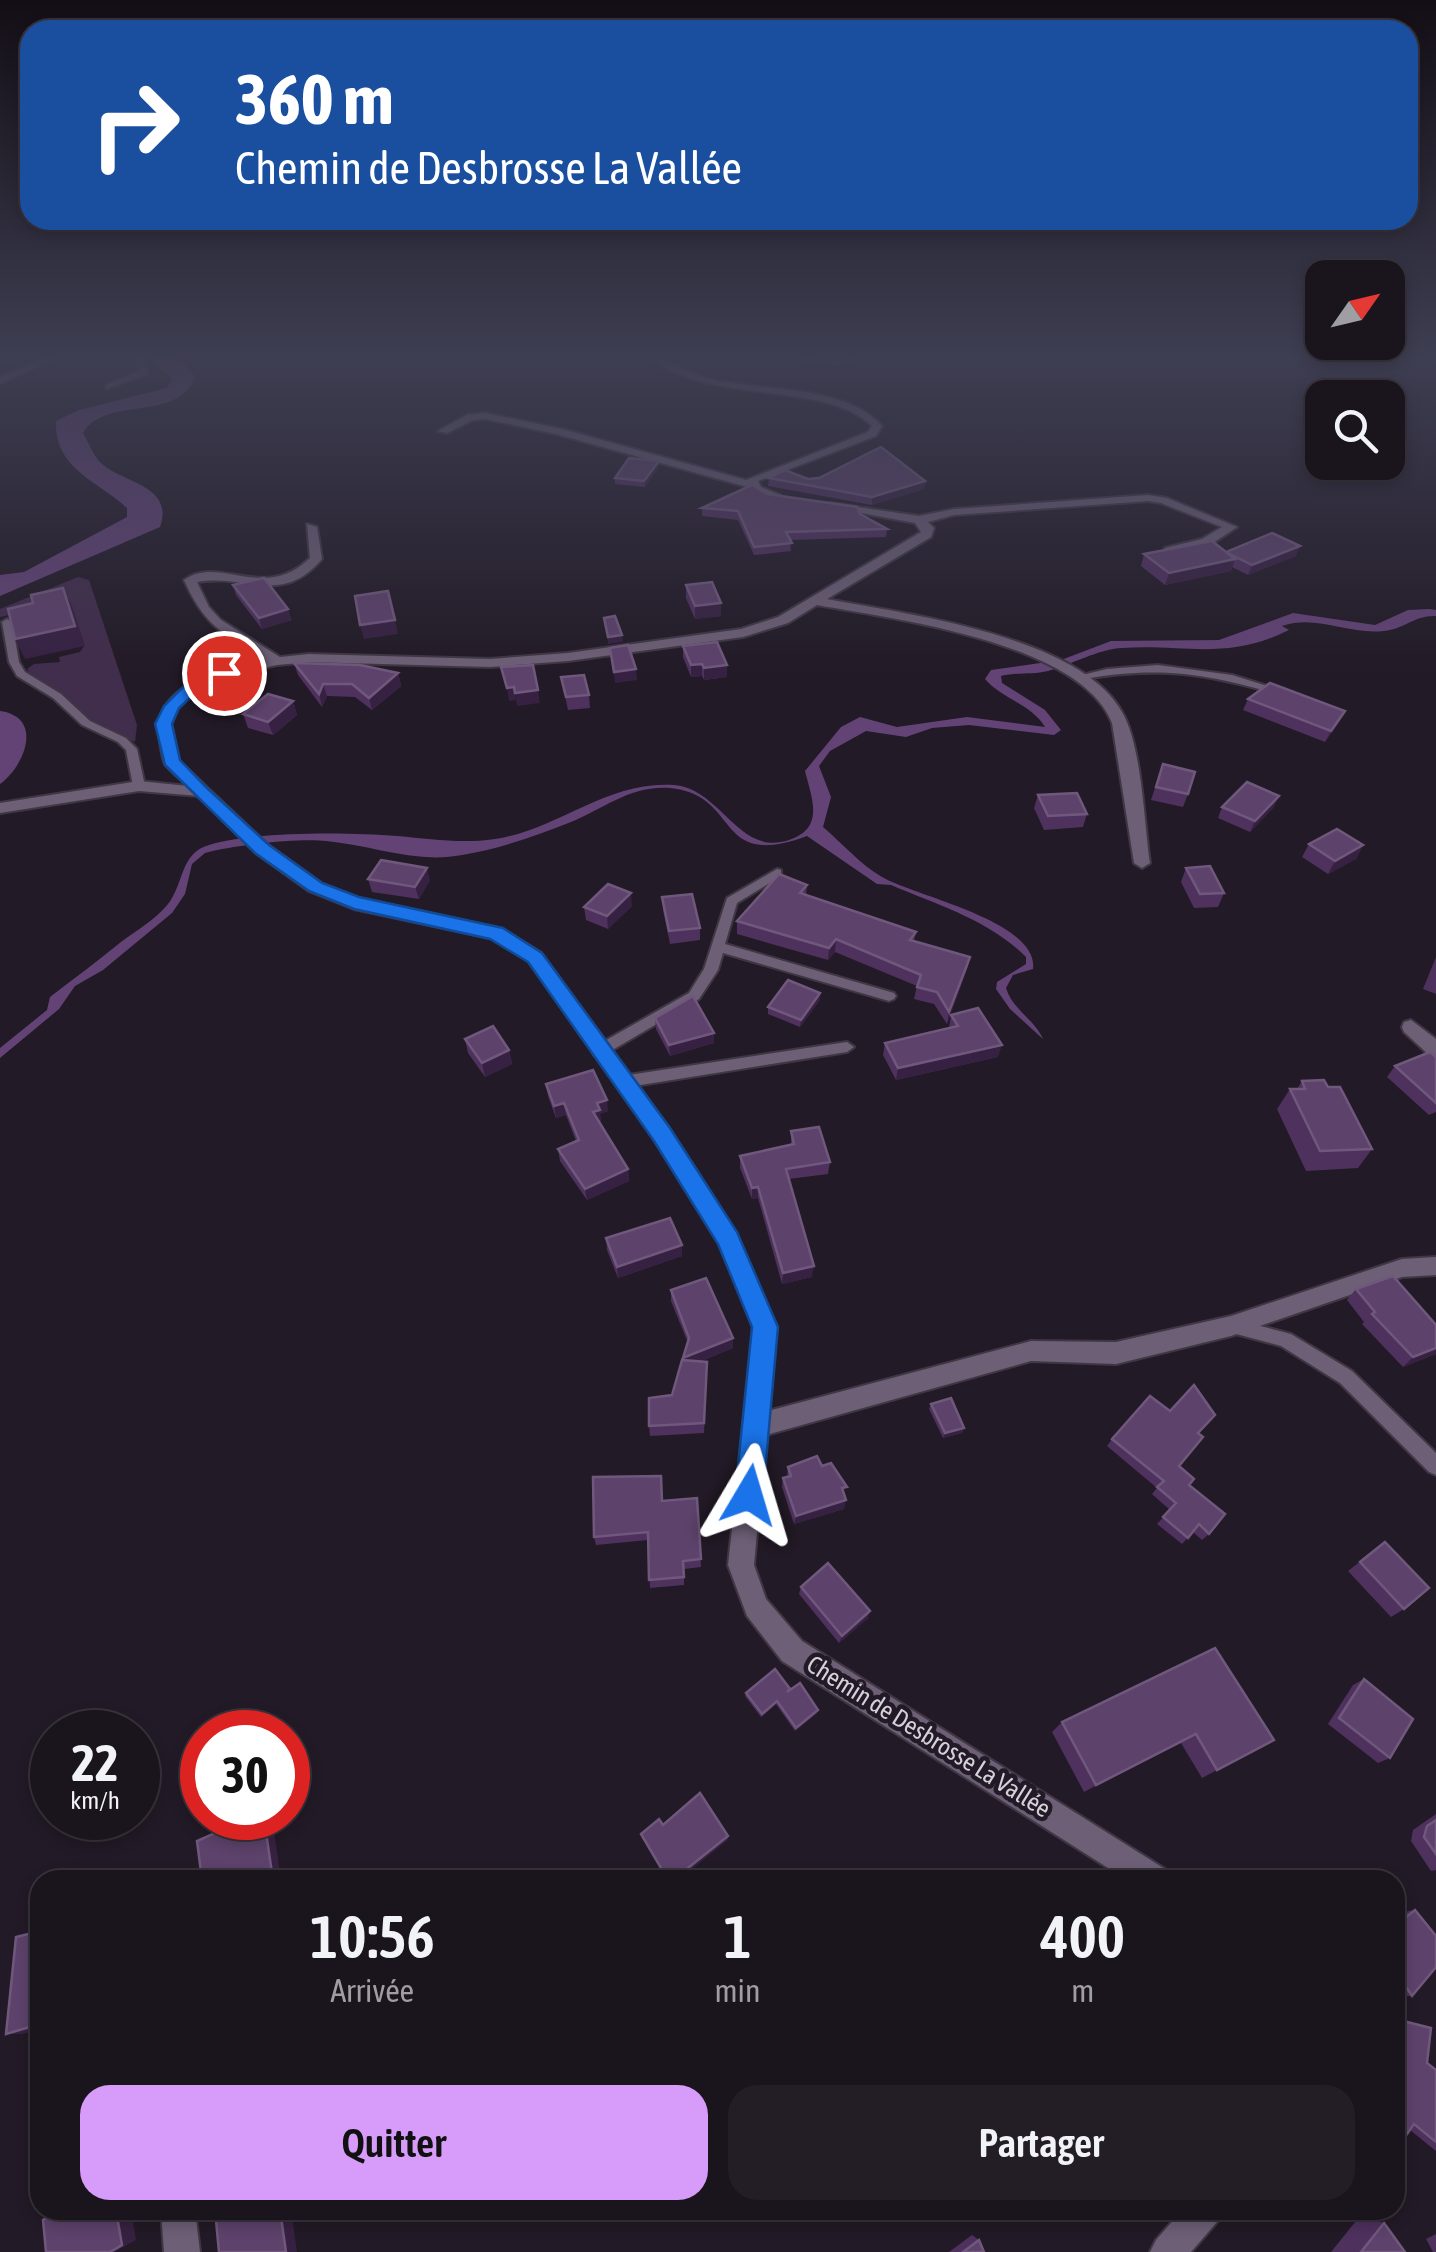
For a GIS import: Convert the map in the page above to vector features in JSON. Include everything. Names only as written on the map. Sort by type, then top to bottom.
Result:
[{"type":"street","points":[[673,463],[752,485],[767,496],[784,498]]},
{"type":"street","points":[[752,485],[752,480],[765,472],[790,463]]},
{"type":"street","points":[[818,502],[919,520],[954,512],[1148,498],[1164,500],[1231,527],[1206,542],[1160,553]]},
{"type":"street","name":"Chemin de Desbrosse La Vallée","points":[[919,520],[928,528],[919,541],[783,620],[743,633],[568,657],[490,663],[308,658],[277,661],[224,673],[188,691],[172,706],[164,724],[172,762],[262,849],[316,887],[354,902],[496,933],[535,958],[662,1134],[728,1239],[765,1327],[741,1565],[756,1607],[792,1651],[1138,1870]]},
{"type":"street","points":[[277,661],[216,624],[203,608],[190,580],[200,576],[256,586],[301,574],[316,559],[311,527]]},
{"type":"street","points":[[817,601],[990,635],[1048,659],[1101,690],[1117,714],[1142,863]]},
{"type":"street","points":[[0,808],[139,786],[200,792]]},
{"type":"street","points":[[1411,1027],[1436,1050]]},
{"type":"street","points":[[757,1426],[1031,1351],[1116,1353],[1232,1326],[1402,1268],[1436,1266]]},
{"type":"street","points":[[179,2220],[182,2252]]},
{"type":"street","points":[[1168,2252],[1196,2220]]},
{"type":"lane","points":[[7,622],[14,662],[21,674],[57,696],[86,723],[122,740],[131,750],[139,786]]},
{"type":"lane","points":[[1078,677],[1123,668],[1183,667],[1228,674],[1291,695]]},
{"type":"lane","points":[[599,1051],[694,996],[711,970],[730,902],[777,873]]},
{"type":"lane","points":[[718,947],[888,996]]},
{"type":"lane","points":[[622,1082],[846,1047]]},
{"type":"lane","points":[[1232,1326],[1285,1339],[1346,1376],[1436,1466]]},
{"type":"shaded area","points":[[70,463],[101,463],[143,486],[160,502],[160,527],[0,596],[0,575],[24,572],[127,517],[127,508]]},
{"type":"shaded area","points":[[78,577],[89,580],[137,725],[135,742],[88,720],[59,691],[27,669],[34,664],[60,662],[59,657],[80,652],[84,646],[70,602],[0,617],[0,609]]},
{"type":"shaded area","points":[[1408,610],[1436,610],[1436,616],[1384,631],[1295,623],[1282,626],[1289,630],[1267,640],[1246,645],[1113,649],[1048,671],[1001,676],[1002,683],[1045,710],[1061,730],[1054,735],[969,725],[932,728],[906,737],[866,731],[830,751],[819,766],[831,797],[823,827],[882,877],[972,912],[1016,937],[1030,952],[1033,969],[1013,975],[1006,988],[1043,1039],[1010,1009],[996,989],[997,982],[1026,964],[1026,957],[996,933],[945,907],[891,885],[877,884],[807,836],[777,844],[756,844],[741,838],[709,803],[693,794],[656,788],[631,794],[531,837],[462,855],[410,856],[314,840],[205,853],[192,864],[185,894],[172,913],[103,970],[75,986],[59,1009],[0,1058],[0,1048],[47,1010],[50,997],[163,910],[188,862],[209,845],[251,837],[302,834],[495,839],[540,826],[627,790],[674,785],[705,798],[756,839],[771,843],[789,840],[800,835],[812,820],[813,802],[805,771],[841,727],[860,717],[897,727],[967,717],[1045,727],[985,679],[991,670],[1061,660],[1111,641],[1219,640],[1293,613],[1375,625]]},
{"type":"shaded area","points":[[0,711],[22,722],[26,743],[17,766],[0,784]]},
{"type":"building","points":[[625,463],[657,463],[644,481],[615,478]]},
{"type":"building","points":[[849,463],[902,463],[925,481],[872,497],[769,478],[785,470],[808,479],[819,478]]},
{"type":"building","points":[[752,485],[767,494],[857,507],[860,514],[887,529],[786,532],[792,543],[754,547],[738,511],[702,508]]},
{"type":"building","points":[[1272,533],[1300,546],[1252,565],[1226,552]]},
{"type":"building","points":[[1212,541],[1235,559],[1169,573],[1144,554]]},
{"type":"building","points":[[264,578],[288,609],[259,618],[233,585]]},
{"type":"building","points":[[712,582],[721,603],[695,606],[686,585]]},
{"type":"building","points":[[63,588],[75,626],[15,639],[8,609],[33,603],[31,595]]},
{"type":"building","points":[[388,591],[395,620],[360,625],[355,596]]},
{"type":"building","points":[[615,616],[622,635],[608,637],[604,618]]},
{"type":"building","points":[[717,642],[727,665],[691,665],[683,646]]},
{"type":"building","points":[[628,645],[636,669],[614,672],[610,648]]},
{"type":"building","points":[[294,663],[360,665],[398,673],[369,698],[352,684],[323,684],[319,694]]},
{"type":"building","points":[[533,665],[538,690],[515,693],[514,687],[507,688],[501,667]]},
{"type":"building","points":[[584,675],[589,695],[566,697],[561,677]]},
{"type":"building","points":[[1270,683],[1345,711],[1331,731],[1248,699]]},
{"type":"building","points":[[268,694],[293,701],[268,722],[243,714]]},
{"type":"building","points":[[1163,764],[1195,772],[1188,794],[1156,787]]},
{"type":"building","points":[[1247,782],[1279,796],[1255,821],[1222,807]]},
{"type":"building","points":[[1077,793],[1087,814],[1048,816],[1038,795]]},
{"type":"building","points":[[1337,829],[1363,845],[1335,861],[1309,844]]},
{"type":"building","points":[[381,860],[427,868],[415,887],[368,879]]},
{"type":"building","points":[[1210,866],[1224,893],[1200,894],[1186,868]]},
{"type":"building","points":[[779,874],[807,885],[800,893],[916,932],[910,940],[970,957],[949,1012],[937,992],[917,987],[921,975],[836,939],[829,948],[737,921]]},
{"type":"building","points":[[608,884],[631,893],[607,916],[584,907]]},
{"type":"building","points":[[692,894],[700,928],[669,931],[662,897]]},
{"type":"building","points":[[788,980],[820,993],[801,1020],[768,1007]]},
{"type":"building","points":[[693,996],[714,1033],[669,1045],[655,1018]]},
{"type":"building","points":[[978,1008],[1002,1045],[898,1068],[885,1043],[958,1026],[951,1015]]},
{"type":"building","points":[[493,1026],[509,1050],[482,1063],[465,1039]]},
{"type":"building","points":[[1430,1052],[1436,1057],[1436,1103],[1395,1066]]},
{"type":"building","points":[[593,1070],[607,1100],[597,1103],[600,1110],[593,1112],[628,1169],[585,1189],[558,1149],[579,1140],[564,1103],[554,1106],[546,1084]]},
{"type":"building","points":[[1324,1080],[1328,1087],[1340,1087],[1372,1149],[1320,1151],[1290,1089],[1305,1089],[1302,1081]]},
{"type":"building","points":[[819,1127],[830,1162],[786,1169],[814,1266],[783,1273],[758,1187],[752,1188],[740,1156],[794,1144],[791,1131]]},
{"type":"building","points":[[670,1218],[682,1245],[617,1267],[606,1238]]},
{"type":"building","points":[[1393,1276],[1436,1325],[1436,1348],[1413,1357],[1372,1314],[1375,1312],[1356,1289]]},
{"type":"building","points":[[706,1278],[733,1338],[683,1358],[689,1338],[671,1290]]},
{"type":"building","points":[[682,1360],[707,1362],[704,1423],[649,1426],[649,1398],[672,1395]]},
{"type":"building","points":[[1194,1385],[1215,1415],[1198,1433],[1203,1437],[1179,1466],[1194,1479],[1189,1485],[1225,1514],[1209,1534],[1199,1524],[1188,1538],[1163,1517],[1176,1503],[1157,1487],[1164,1481],[1112,1439],[1150,1396],[1170,1411]]},
{"type":"building","points":[[951,1398],[964,1428],[945,1433],[931,1404]]},
{"type":"building","points":[[817,1456],[822,1466],[831,1463],[847,1487],[842,1488],[846,1500],[796,1516],[783,1478],[791,1476],[788,1467]]},
{"type":"building","points":[[661,1476],[662,1501],[697,1498],[701,1559],[683,1561],[684,1577],[649,1580],[648,1532],[594,1537],[593,1477]]},
{"type":"building","points":[[1385,1542],[1429,1588],[1404,1609],[1360,1562]]},
{"type":"building","points":[[828,1563],[870,1611],[842,1636],[801,1587]]},
{"type":"building","points":[[1215,1648],[1274,1740],[1217,1770],[1196,1734],[1096,1785],[1062,1722]]},
{"type":"building","points":[[775,1669],[790,1689],[787,1692],[800,1683],[818,1710],[796,1728],[777,1701],[762,1714],[746,1693]]},
{"type":"building","points":[[1364,1679],[1413,1719],[1390,1758],[1339,1718]]},
{"type":"building","points":[[700,1793],[728,1836],[686,1870],[662,1870],[641,1834],[659,1819],[663,1825]]},
{"type":"building","points":[[1436,1820],[1436,1854],[1424,1837],[1427,1826]]},
{"type":"building","points":[[267,1840],[272,1870],[201,1870],[197,1841]]},
{"type":"building","points":[[1415,1910],[1436,1936],[1436,1967],[1412,1996],[1405,1985],[1405,1918]]},
{"type":"building","points":[[30,1934],[30,2027],[6,2034],[16,1937]]},
{"type":"building","points":[[1405,2022],[1431,2028],[1427,2063],[1436,2070],[1436,2142],[1414,2124],[1405,2137]]},
{"type":"building","points":[[43,2220],[118,2220],[122,2245],[110,2252],[46,2252]]},
{"type":"building","points":[[216,2220],[281,2220],[286,2252],[219,2252]]},
{"type":"building","points":[[1384,2223],[1405,2252],[1361,2252]]},
{"type":"building","points":[[979,2240],[984,2252],[963,2252]]},
{"type":"route","points":[[224,673],[188,691],[172,706],[164,724],[172,762],[200,792],[262,849],[316,887],[354,902],[496,933],[535,958],[662,1134],[728,1239],[765,1327],[749,1495]]}]
